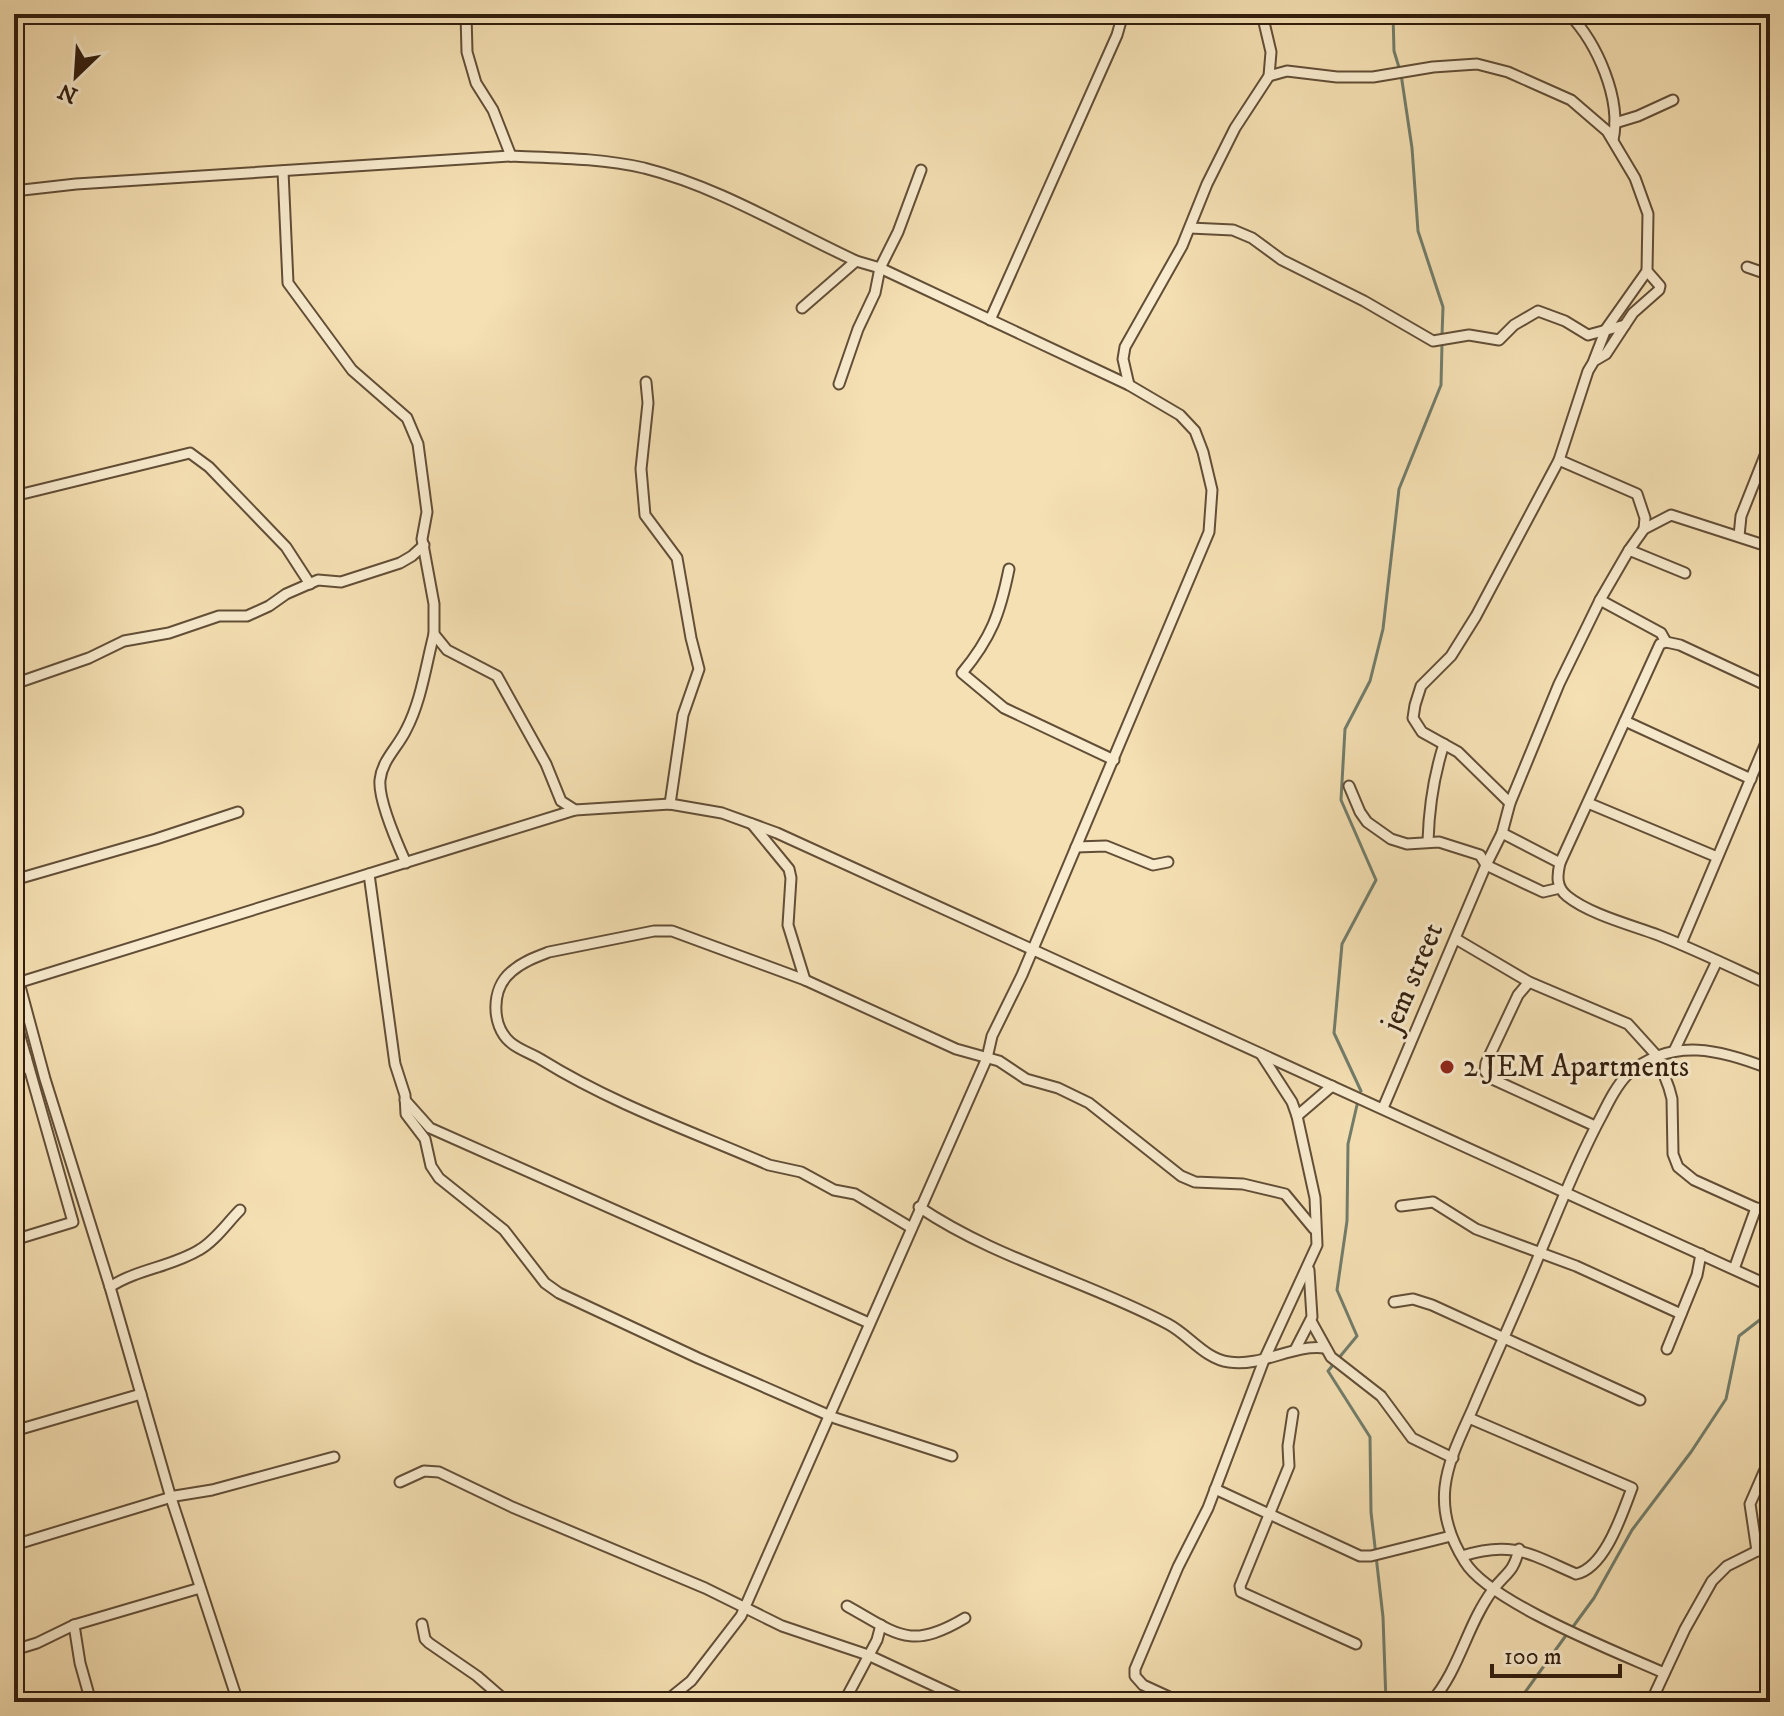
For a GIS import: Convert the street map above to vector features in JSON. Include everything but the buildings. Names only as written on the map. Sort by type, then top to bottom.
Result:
[{"type":"street","points":[[466,14],[467,52],[473,74],[493,110],[511,156]]},
{"type":"street","points":[[990,320],[1117,35],[1123,14]]},
{"type":"street","points":[[1129,385],[1123,359],[1125,347],[1190,228],[1207,184],[1235,128],[1269,76],[1271,52],[1262,14]]},
{"type":"street","points":[[1569,14],[1595,48],[1605,72],[1615,123],[1613,140]]},
{"type":"street","points":[[1269,76],[1287,71],[1337,77],[1373,77],[1433,67],[1477,64],[1508,72],[1571,100],[1607,131],[1635,178],[1648,214],[1647,271],[1606,329],[1583,385],[1559,460],[1476,616],[1451,656],[1421,686],[1418,693],[1413,718],[1416,725],[1430,738],[1458,752],[1510,803]]},
{"type":"street","points":[[1615,123],[1673,100]]},
{"type":"street","points":[[14,191],[76,184],[511,156],[574,158],[644,169],[722,196],[856,261],[880,268],[1129,385],[1180,415],[1195,431],[1212,490],[1209,532],[1114,760],[992,1036],[987,1058],[910,1227],[745,1608],[711,1657],[676,1698],[665,1702]]},
{"type":"street","points":[[839,384],[858,329],[875,293],[880,268],[898,232],[921,170]]},
{"type":"street","points":[[283,171],[288,283],[352,370],[407,418],[420,451],[427,512],[424,545],[434,604],[434,634],[414,713],[406,732],[385,764],[380,781],[387,813],[406,863]]},
{"type":"street","points":[[1190,228],[1233,230],[1252,238],[1282,260],[1364,301],[1433,341],[1469,335],[1499,340],[1528,314],[1538,311],[1565,321],[1588,335],[1625,325]]},
{"type":"street","points":[[802,308],[856,261]]},
{"type":"street","points":[[1747,267],[1770,275]]},
{"type":"street","points":[[1594,361],[1606,354],[1633,313],[1659,290],[1660,286],[1647,271]]},
{"type":"street","points":[[646,382],[648,403],[641,469],[645,515],[677,558],[699,669],[683,715],[670,804]]},
{"type":"street","points":[[1739,536],[1741,516],[1770,443]]},
{"type":"street","points":[[14,496],[190,453],[209,467],[286,547],[310,584]]},
{"type":"street","points":[[1559,460],[1637,494],[1645,518],[1644,529]]},
{"type":"street","points":[[1644,529],[1671,515],[1770,547]]},
{"type":"street","name":"jem street","points":[[1383,1108],[1502,833],[1510,803],[1559,684],[1600,600],[1644,529]]},
{"type":"street","points":[[14,684],[89,658],[124,641],[169,633],[219,616],[247,616],[320,580],[344,581],[400,563],[424,545]]},
{"type":"street","points":[[1629,550],[1685,573]]},
{"type":"street","points":[[1009,569],[1001,606],[984,647],[962,673],[1004,708],[1114,760]]},
{"type":"street","points":[[1600,600],[1661,633],[1666,642]]},
{"type":"street","points":[[434,634],[447,650],[497,676],[546,764],[561,801],[575,810]]},
{"type":"street","points":[[1770,687],[1680,645],[1660,644],[1560,863],[1557,877],[1560,888],[1568,897],[1587,907],[1681,944],[1770,985]]},
{"type":"street","points":[[1625,721],[1751,779]]},
{"type":"street","points":[[1681,944],[1770,733]]},
{"type":"street","points":[[1428,841],[1429,818],[1444,744]]},
{"type":"street","points":[[1349,786],[1367,822],[1400,843],[1428,841],[1474,852],[1486,865],[1543,892],[1560,888]]},
{"type":"street","points":[[1588,803],[1717,857]]},
{"type":"street","points":[[17,983],[575,810],[670,804],[697,807],[751,823],[1770,1286]]},
{"type":"street","points":[[14,880],[238,812]]},
{"type":"street","points":[[751,823],[789,869],[788,925],[805,980]]},
{"type":"street","points":[[1502,833],[1560,863]]},
{"type":"street","points":[[1076,847],[1106,846],[1153,865],[1168,862]]},
{"type":"street","points":[[369,874],[395,1064],[406,1114],[425,1139],[435,1174],[504,1230],[550,1288],[698,1358],[828,1414],[952,1456]]},
{"type":"street","points":[[910,1227],[855,1194],[834,1190],[801,1172],[769,1165],[587,1087],[511,1043],[497,1026],[496,1011],[500,988],[509,973],[549,952],[654,931],[672,931],[805,980],[956,1049],[1006,1065],[1026,1079],[1058,1088],[1099,1108],[1181,1176],[1195,1182],[1243,1184],[1285,1194],[1314,1229]]},
{"type":"street","points":[[1456,939],[1529,982],[1628,1024],[1657,1056],[1672,1099],[1673,1154],[1678,1167],[1694,1180],[1756,1208],[1770,1210]]},
{"type":"street","points":[[1674,1051],[1717,961]]},
{"type":"street","points":[[14,964],[45,1079],[171,1498],[238,1702]]},
{"type":"street","points":[[1529,982],[1518,995],[1485,1071],[1490,1078],[1595,1126]]},
{"type":"street","points":[[14,1016],[73,1222],[14,1240]]},
{"type":"street","points":[[1664,1673],[1492,1590],[1475,1575],[1451,1536],[1444,1499],[1453,1458],[1564,1192],[1595,1126],[1624,1079],[1657,1056],[1674,1051],[1710,1050],[1735,1055],[1770,1069]]},
{"type":"street","points":[[1180,1702],[1143,1685],[1135,1676],[1135,1669],[1215,1489],[1264,1360],[1317,1245],[1315,1198],[1297,1116],[1285,1090],[1260,1053]]},
{"type":"street","points":[[14,1075],[23,1069],[26,1057]]},
{"type":"street","points":[[1297,1116],[1332,1086]]},
{"type":"street","points":[[405,1100],[430,1128],[869,1323]]},
{"type":"street","points":[[1401,1206],[1433,1202],[1476,1229],[1681,1314]]},
{"type":"street","points":[[919,1207],[956,1230],[1045,1272],[1167,1324],[1218,1359],[1237,1363],[1264,1360],[1295,1350],[1325,1348]]},
{"type":"street","points":[[1734,1269],[1756,1208]]},
{"type":"street","points":[[110,1287],[130,1275],[198,1251],[240,1210]]},
{"type":"street","points":[[1667,1349],[1697,1275],[1701,1254]]},
{"type":"street","points":[[1295,1350],[1311,1321],[1313,1310],[1308,1267]]},
{"type":"street","points":[[1394,1302],[1413,1299],[1640,1400]]},
{"type":"street","points":[[1311,1321],[1325,1348],[1336,1361],[1381,1396],[1412,1438],[1453,1458]]},
{"type":"street","points":[[14,1431],[141,1394]]},
{"type":"street","points":[[1293,1413],[1288,1446],[1289,1466],[1240,1586],[1241,1592],[1356,1644]]},
{"type":"street","points":[[1462,1556],[1484,1549],[1519,1549],[1576,1574],[1586,1572],[1599,1561],[1632,1488],[1469,1418]]},
{"type":"street","points":[[14,1545],[171,1498],[334,1457]]},
{"type":"street","points":[[1757,1551],[1750,1504],[1770,1458]]},
{"type":"street","points":[[400,1482],[424,1471],[439,1472],[512,1507],[705,1588],[782,1626],[868,1655],[969,1702]]},
{"type":"street","points":[[1215,1489],[1360,1556],[1451,1536]]},
{"type":"street","points":[[1431,1702],[1442,1690],[1492,1590],[1514,1567],[1519,1549]]},
{"type":"street","points":[[1651,1702],[1712,1581],[1727,1566],[1757,1551],[1770,1549]]},
{"type":"street","points":[[14,1650],[74,1625],[200,1588]]},
{"type":"street","points":[[847,1606],[899,1635],[916,1638],[944,1631],[965,1618]]},
{"type":"street","points":[[422,1624],[429,1643],[477,1676],[507,1702]]},
{"type":"street","points":[[74,1625],[91,1702]]},
{"type":"street","points":[[844,1702],[880,1634],[881,1625]]},
{"type":"street","points":[[1766,1702],[1770,1694]]},
{"type":"waterway","points":[[1393,14],[1394,51],[1401,74],[1412,148],[1418,231],[1443,307],[1442,336]]},
{"type":"waterway","points":[[1361,1091],[1334,1033],[1342,944],[1376,880],[1341,800],[1345,729],[1370,681],[1383,629],[1399,489],[1441,385],[1442,344]]},
{"type":"waterway","points":[[1357,1105],[1348,1144],[1347,1221],[1337,1290],[1357,1336],[1328,1371],[1370,1437],[1371,1512],[1383,1617],[1386,1702]]},
{"type":"waterway","points":[[1572,1628],[1594,1598],[1632,1530],[1691,1452],[1726,1399],[1739,1336],[1770,1312]]},
{"type":"waterway","points":[[1518,1702],[1567,1634]]},
{"type":"place","name":"2 JEM Apartments","points":[[1447,1067]]}]
